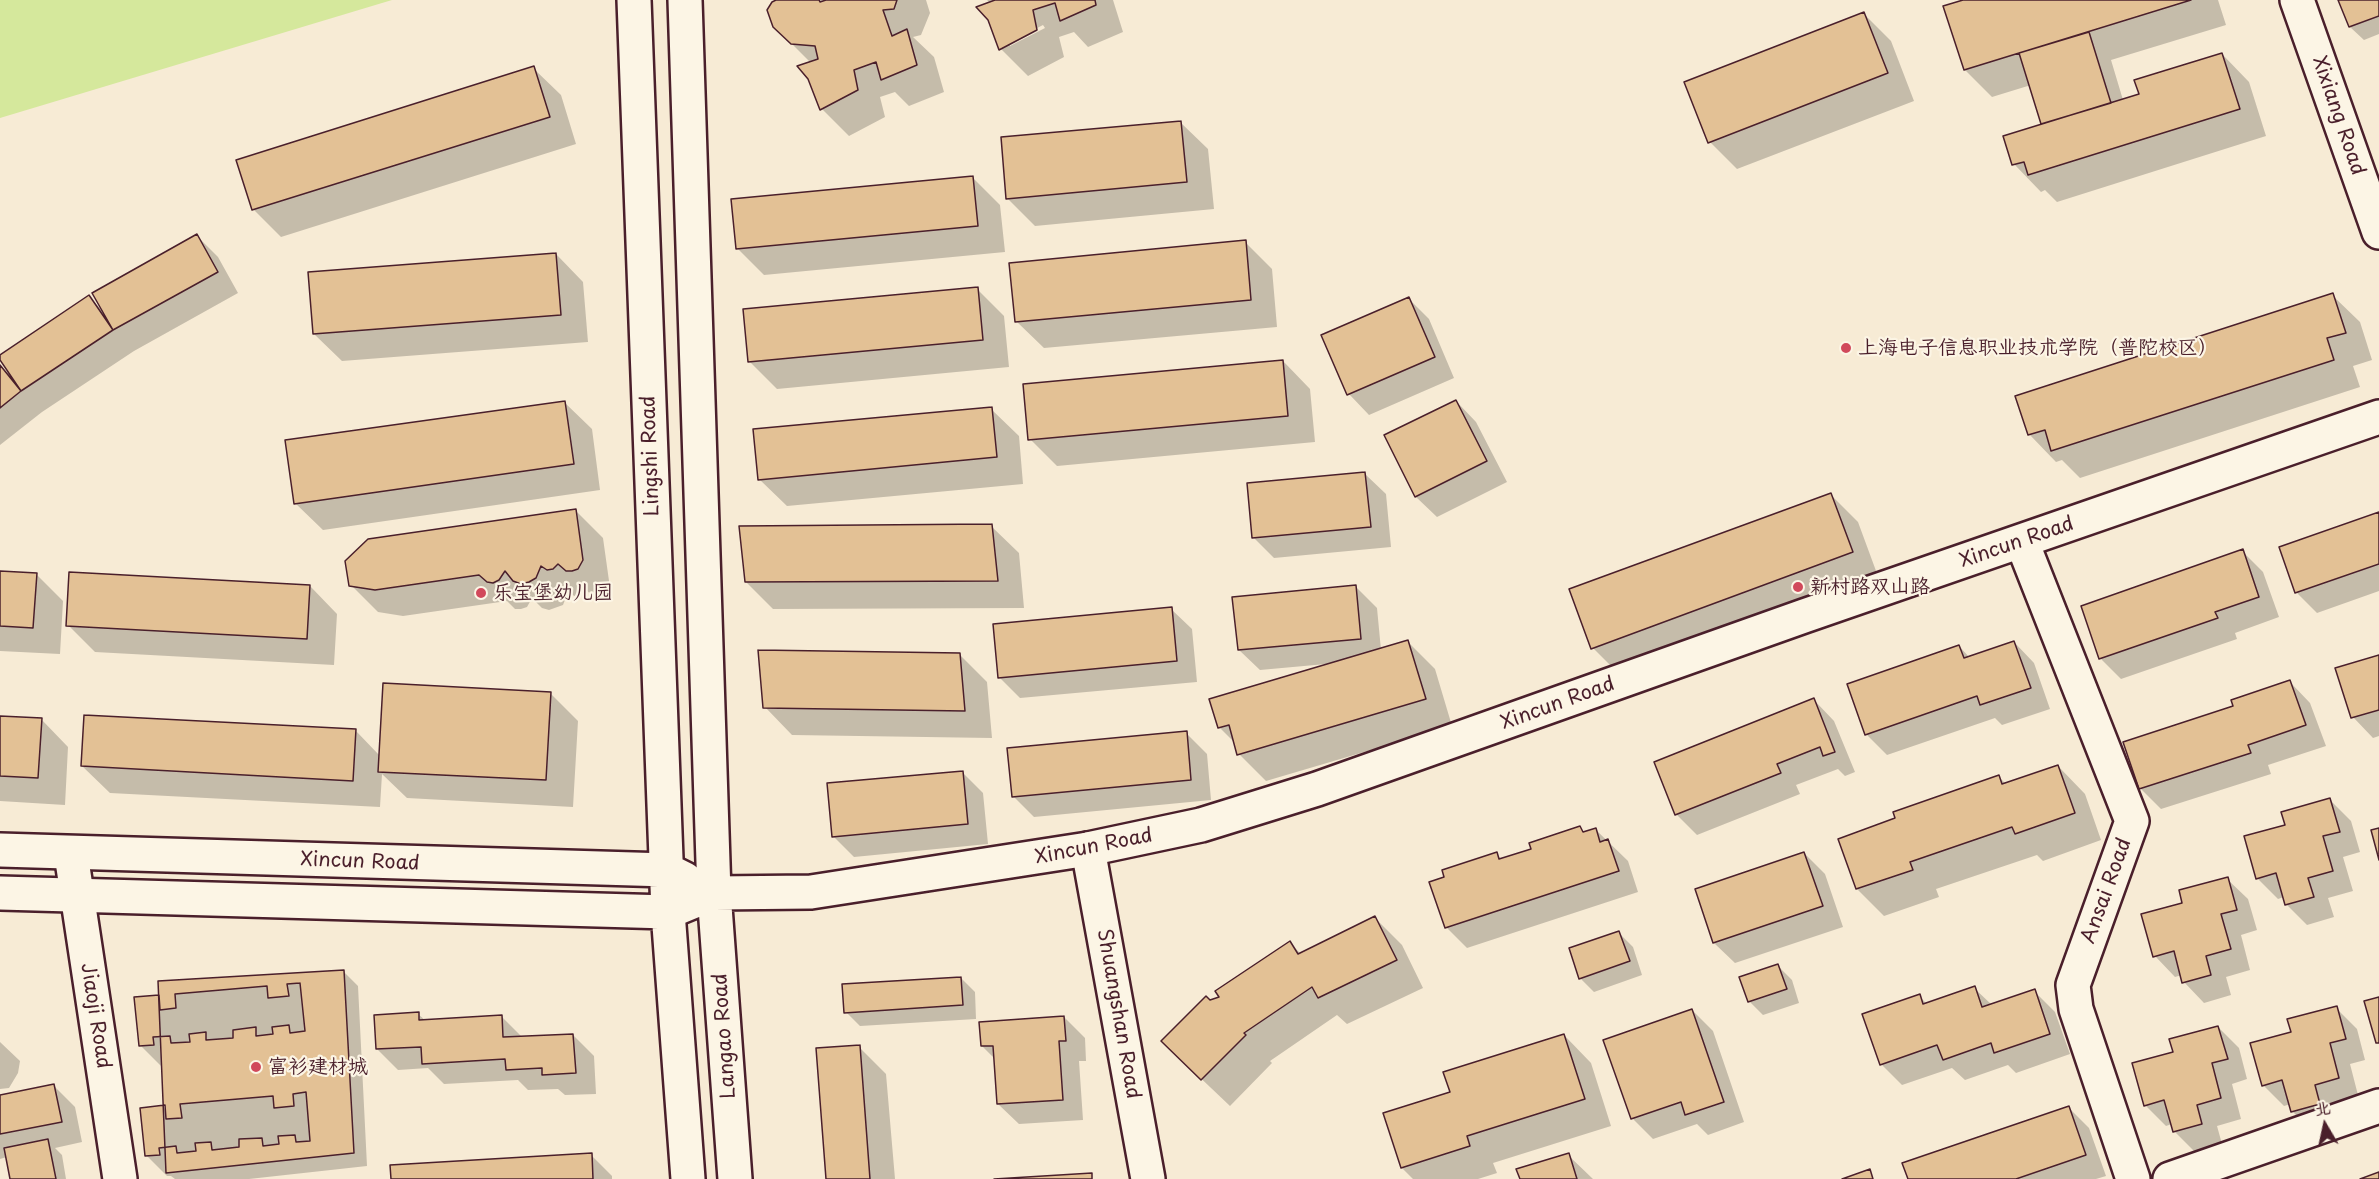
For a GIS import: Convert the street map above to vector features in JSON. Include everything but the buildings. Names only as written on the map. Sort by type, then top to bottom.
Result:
[{"type":"main road","name":"Lingshi Road","points":[[634,0],[668,912]]},
{"type":"main road","points":[[685,0],[714,893]]},
{"type":"main road","name":"Xixiang Road","points":[[2297,0],[2379,232]]},
{"type":"main road","name":"Xincun Road","points":[[0,893],[668,912],[714,893],[794,894],[811,892],[1088,849],[1201,825],[1317,789],[1804,616],[2379,417]]},
{"type":"main road","name":"Ansai Road","points":[[2022,542],[2132,821],[2073,985],[2076,1009],[2133,1179]]},
{"type":"main road","name":"Shuangshan Road","points":[[1088,849],[1148,1179]]},
{"type":"main road","name":"Xincun Road","points":[[0,850],[71,854],[667,870],[714,893]]},
{"type":"main road","name":"Jiaoji Road","points":[[71,854],[120,1179]]},
{"type":"main road","name":"Langao Road","points":[[714,893],[735,1179]]},
{"type":"main road","points":[[668,912],[688,1179]]},
{"type":"main road","points":[[2170,1179],[2379,1106]]},
{"type":"green space","points":[[0,0],[392,0],[0,118]]},
{"type":"place","name":"上海电子信息职业技术学院（普陀校区）","points":[[1846,348]]},
{"type":"place","name":"新村路双山路","points":[[1798,587]]},
{"type":"place","name":"乐宝堡幼儿园","points":[[481,593]]},
{"type":"place","name":"富衫建材城","points":[[256,1067]]}]
